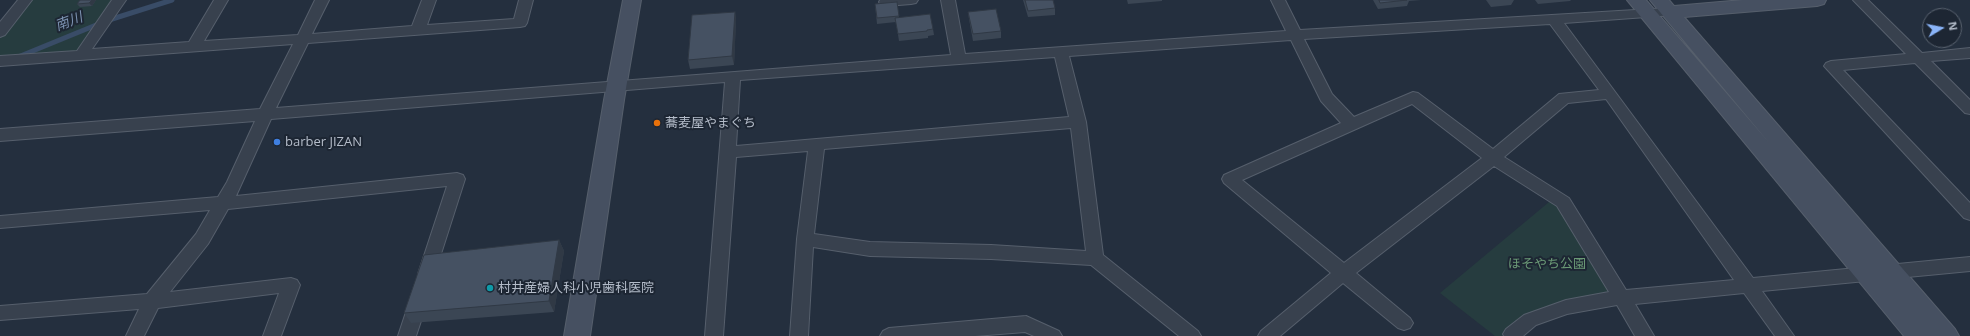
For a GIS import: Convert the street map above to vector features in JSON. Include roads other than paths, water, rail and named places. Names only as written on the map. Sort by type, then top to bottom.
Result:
[{"type":"street","points":[[0,32],[25,0]]},
{"type":"street","points":[[82,54],[119,0]]},
{"type":"street","points":[[194,46],[221,0]]},
{"type":"street","points":[[135,336],[152,301],[202,239],[224,203],[235,183],[266,114],[322,0]]},
{"type":"street","points":[[418,30],[430,0]]},
{"type":"street","points":[[0,61],[520,23],[526,0]]},
{"type":"street","points":[[577,336],[616,87],[632,0]]},
{"type":"street","points":[[886,2],[911,0]]},
{"type":"street","points":[[948,0],[959,60]]},
{"type":"street","points":[[1278,0],[1326,98],[1352,125]]},
{"type":"street","points":[[0,136],[616,87],[733,76],[1296,35],[1554,20],[1653,6],[1817,0]]},
{"type":"street","points":[[1860,0],[1970,109]]},
{"type":"street","points":[[1653,6],[1892,272],[1946,336]]},
{"type":"street","points":[[1653,6],[1867,274],[1919,336]]},
{"type":"street","points":[[1554,20],[1610,94],[1785,336]]},
{"type":"street","points":[[1061,52],[1078,122],[1095,258]]},
{"type":"street","points":[[1970,53],[1831,66],[1970,214]]},
{"type":"street","points":[[714,336],[733,76]]},
{"type":"street","points":[[1267,336],[1342,274],[1493,158],[1564,98],[1610,94]]},
{"type":"street","points":[[1404,323],[1342,274],[1230,179],[1413,97],[1493,158],[1563,202],[1645,336]]},
{"type":"street","points":[[728,152],[1078,122]]},
{"type":"street","points":[[800,336],[804,239],[817,144]]},
{"type":"street","points":[[0,222],[224,203],[457,179],[407,336]]},
{"type":"street","points":[[804,239],[870,250],[991,252],[1095,258],[1192,336]]},
{"type":"street","points":[[1512,336],[1530,320],[1566,307],[1622,297],[1970,264]]},
{"type":"street","points":[[0,313],[152,301],[291,285],[272,336]]},
{"type":"street","points":[[889,336],[1026,324],[1053,336]]},
{"type":"waterway","name":"南川","points":[[109,20],[172,0]]},
{"type":"waterway","name":"南川","points":[[18,57],[101,23]]},
{"type":"place","name":"蕎麦屋やまぐち","points":[[657,123]]},
{"type":"place","name":"barber JIZAN","points":[[277,142]]},
{"type":"place","name":"村井産婦人科小児歯科医院","points":[[490,288]]},
{"type":"park label","name":"ほそやち公園","points":[[1547,264]]}]
